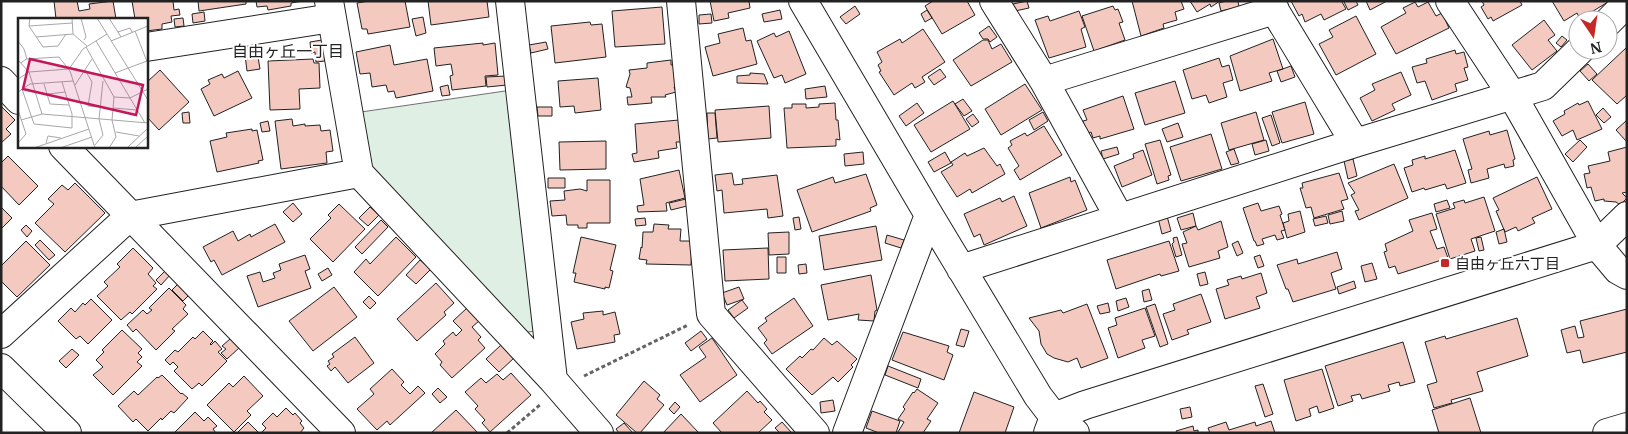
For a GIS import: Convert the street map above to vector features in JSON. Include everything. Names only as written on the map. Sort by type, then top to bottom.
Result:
[{"type":"street","points":[[510,1],[556,384]]},
{"type":"street","points":[[682,1],[711,314],[816,433]]},
{"type":"street","points":[[803,1],[1038,396],[1051,425],[1075,433]]},
{"type":"street","points":[[994,1],[1044,81],[1119,217]]},
{"type":"street","points":[[1450,1],[1512,95],[1597,244],[1618,270],[1627,275]]},
{"type":"street","points":[[1618,12],[1627,3]]},
{"type":"street","points":[[1044,81],[1272,6],[1355,143]]},
{"type":"street","points":[[148,47],[330,10],[359,173],[556,384],[599,433]]},
{"type":"street","points":[[961,269],[1119,217],[1543,86],[1570,60]]},
{"type":"street","points":[[1,70],[18,67]]},
{"type":"street","points":[[1,81],[18,99]]},
{"type":"street","points":[[65,148],[341,433]]},
{"type":"street","points":[[1,334],[130,216],[359,173]]},
{"type":"street","points":[[847,433],[929,215]]},
{"type":"street","points":[[1051,425],[1085,405],[1597,244],[1627,216]]},
{"type":"street","points":[[1,368],[67,433]]},
{"type":"street","points":[[1607,433],[1627,427]]},
{"type":"path","points":[[507,433],[556,384],[711,314]]},
{"type":"green space","points":[[512,90],[537,331],[528,332],[520,330],[367,162],[361,112]]},
{"type":"building","points":[[54,1],[77,1],[79,11],[90,9],[89,4],[113,1],[116,18],[56,18]]},
{"type":"building","points":[[132,1],[173,1],[174,10],[179,9],[180,15],[171,16],[172,22],[162,24],[162,29],[148,31],[148,18],[135,18]]},
{"type":"building","points":[[198,1],[246,1],[246,4],[199,11]]},
{"type":"building","points":[[256,1],[303,1],[291,3],[291,6],[268,10],[267,6],[257,7]]},
{"type":"building","points":[[405,1],[410,27],[368,34],[367,29],[362,29],[357,3]]},
{"type":"building","points":[[428,1],[487,1],[489,17],[431,25]]},
{"type":"building","points":[[710,1],[749,1],[750,8],[728,13],[729,18],[714,21]]},
{"type":"building","points":[[933,1],[967,1],[975,15],[942,34],[925,6]]},
{"type":"building","points":[[1027,1],[1029,8],[1015,11],[1013,4]]},
{"type":"building","points":[[1132,1],[1181,1],[1184,9],[1175,12],[1177,20],[1163,24],[1164,28],[1141,36]]},
{"type":"building","points":[[1190,1],[1220,1],[1211,7],[1210,4],[1197,12]]},
{"type":"building","points":[[1238,1],[1239,7],[1221,11],[1219,3]]},
{"type":"building","points":[[1291,1],[1344,1],[1342,2],[1346,9],[1324,20],[1321,14],[1305,22],[1302,14],[1299,16]]},
{"type":"building","points":[[1356,1],[1358,5],[1348,10],[1344,2]]},
{"type":"building","points":[[1366,1],[1387,1],[1370,10]]},
{"type":"building","points":[[1482,1],[1520,1],[1522,5],[1493,21],[1491,17],[1488,19],[1481,7],[1484,5]]},
{"type":"building","points":[[1552,1],[1608,1],[1595,10],[1568,10],[1568,19],[1564,21]]},
{"type":"building","points":[[1415,2],[1418,7],[1428,2],[1436,16],[1442,13],[1449,28],[1396,54],[1381,27],[1406,13],[1403,8]]},
{"type":"building","points":[[855,6],[860,14],[846,24],[840,17]]},
{"type":"building","points":[[1113,6],[1115,10],[1118,9],[1123,22],[1119,23],[1125,40],[1094,51],[1082,16]]},
{"type":"building","points":[[662,7],[665,44],[615,47],[612,11]]},
{"type":"building","points":[[780,10],[782,19],[764,22],[762,14]]},
{"type":"building","points":[[927,10],[932,18],[925,22],[921,14]]},
{"type":"building","points":[[1079,11],[1085,27],[1081,29],[1086,47],[1049,58],[1035,20],[1048,16],[1050,21]]},
{"type":"building","points":[[204,12],[205,21],[193,23],[192,14]]},
{"type":"building","points":[[711,14],[712,23],[699,24],[699,15]]},
{"type":"building","points":[[1356,16],[1376,54],[1336,75],[1319,44],[1333,37],[1329,30]]},
{"type":"building","points":[[423,17],[426,33],[416,36],[412,19]]},
{"type":"building","points":[[183,18],[184,26],[175,27],[174,19]]},
{"type":"building","points":[[1544,20],[1555,35],[1548,40],[1557,51],[1532,70],[1512,45]]},
{"type":"building","points":[[590,22],[591,25],[602,24],[606,57],[555,63],[551,26]]},
{"type":"building","points":[[989,26],[997,37],[990,42],[988,39],[983,39],[979,33]]},
{"type":"building","points":[[743,28],[746,41],[751,40],[757,64],[713,76],[705,47],[720,43],[718,34]]},
{"type":"building","points":[[923,29],[945,62],[922,77],[925,82],[915,88],[912,83],[894,95],[879,72],[881,71],[878,65],[882,62],[877,52],[900,39],[902,43]]},
{"type":"building","points":[[789,31],[806,74],[785,83],[782,75],[774,78],[757,41],[774,33],[776,37]]},
{"type":"building","points":[[1562,36],[1567,40],[1561,47],[1556,43]]},
{"type":"building","points":[[1273,39],[1283,69],[1269,73],[1272,81],[1240,91],[1230,56]]},
{"type":"building","points":[[322,40],[325,61],[316,62],[315,52],[311,53],[310,42]]},
{"type":"building","points":[[983,40],[988,40],[992,49],[1001,44],[1012,62],[971,86],[953,60]]},
{"type":"building","points":[[546,42],[548,49],[531,53],[529,45]]},
{"type":"building","points":[[483,43],[483,45],[495,43],[498,75],[485,76],[486,86],[452,90],[450,76],[453,75],[451,64],[436,66],[434,48]]},
{"type":"building","points":[[256,45],[260,69],[247,71],[244,47]]},
{"type":"building","points":[[390,45],[394,65],[427,59],[433,91],[396,98],[394,91],[388,92],[386,85],[372,87],[370,73],[360,74],[356,52]]},
{"type":"building","points":[[1627,47],[1627,95],[1617,104],[1592,80],[1613,60],[1618,60],[1618,55]]},
{"type":"building","points":[[1455,50],[1456,54],[1464,52],[1468,67],[1464,68],[1468,80],[1455,84],[1457,91],[1432,100],[1425,81],[1417,83],[1412,67],[1427,63],[1426,59]]},
{"type":"building","points":[[1219,58],[1222,67],[1229,65],[1233,80],[1223,83],[1227,97],[1209,103],[1206,95],[1192,99],[1183,70]]},
{"type":"building","points":[[313,59],[314,63],[319,63],[320,88],[299,89],[300,109],[270,110],[268,61]]},
{"type":"building","points":[[671,60],[671,65],[675,65],[677,87],[674,87],[676,92],[665,95],[666,97],[651,97],[652,103],[628,105],[627,97],[632,97],[630,88],[626,87],[630,74],[629,70],[647,68],[647,63]]},
{"type":"building","points":[[1588,64],[1597,74],[1589,81],[1580,71]]},
{"type":"building","points":[[1291,66],[1295,77],[1281,82],[1277,71]]},
{"type":"building","points":[[940,69],[946,77],[934,85],[928,77]]},
{"type":"building","points":[[160,70],[189,102],[159,130],[148,118],[148,81]]},
{"type":"building","points":[[238,71],[252,98],[214,116],[201,89],[210,84],[208,80],[222,74],[224,78]]},
{"type":"building","points":[[1401,72],[1411,95],[1392,104],[1395,110],[1372,121],[1360,98],[1375,90],[1372,84]]},
{"type":"building","points":[[750,73],[764,74],[768,84],[737,83],[737,76],[750,75]]},
{"type":"building","points":[[506,76],[507,85],[487,87],[486,77]]},
{"type":"building","points":[[598,78],[601,110],[575,113],[574,106],[560,107],[558,81]]},
{"type":"building","points":[[1175,81],[1185,113],[1145,125],[1135,93]]},
{"type":"building","points":[[1025,84],[1042,110],[1001,135],[985,109]]},
{"type":"building","points":[[448,85],[450,95],[442,96],[440,87]]},
{"type":"building","points":[[825,86],[827,97],[806,99],[805,89]]},
{"type":"building","points":[[1123,96],[1134,129],[1100,139],[1100,136],[1093,138],[1091,132],[1086,134],[1083,121],[1087,120],[1083,110]]},
{"type":"building","points":[[963,99],[972,111],[964,116],[955,104]]},
{"type":"building","points":[[953,101],[970,129],[931,152],[914,125]]},
{"type":"building","points":[[1588,101],[1602,129],[1577,140],[1573,130],[1562,136],[1553,121],[1565,114],[1564,111],[1578,103],[1579,105]]},
{"type":"building","points":[[1305,102],[1314,134],[1282,143],[1272,112]]},
{"type":"building","points":[[835,103],[840,140],[836,139],[836,146],[787,148],[784,108],[792,108],[792,104],[806,104],[806,108],[819,107],[819,104]]},
{"type":"building","points":[[917,103],[924,113],[906,126],[899,116]]},
{"type":"building","points":[[1,106],[15,120],[6,129],[11,134],[1,143]]},
{"type":"building","points":[[769,106],[771,138],[718,142],[715,110]]},
{"type":"building","points":[[537,107],[552,107],[552,116],[538,116]]},
{"type":"building","points":[[1603,108],[1611,117],[1604,123],[1596,115]]},
{"type":"building","points":[[189,112],[190,123],[183,123],[182,113]]},
{"type":"building","points":[[1043,112],[1048,121],[1034,130],[1029,120]]},
{"type":"building","points":[[1256,112],[1264,140],[1229,150],[1221,123]]},
{"type":"building","points":[[707,113],[715,113],[717,138],[708,139]]},
{"type":"building","points":[[973,114],[979,122],[972,127],[966,119]]},
{"type":"building","points":[[1271,115],[1280,143],[1272,146],[1262,118]]},
{"type":"building","points":[[292,119],[293,126],[305,124],[305,126],[320,125],[321,131],[330,130],[333,151],[326,152],[327,163],[281,169],[275,121]]},
{"type":"building","points":[[679,120],[681,142],[676,142],[677,148],[658,151],[659,158],[634,162],[632,154],[637,153],[635,124]]},
{"type":"building","points":[[1627,120],[1627,142],[1616,130]]},
{"type":"building","points":[[268,121],[270,131],[262,132],[260,123]]},
{"type":"building","points":[[1178,123],[1183,137],[1167,142],[1162,129]]},
{"type":"building","points":[[1044,126],[1062,155],[1020,180],[1014,170],[1019,166],[1008,148],[1012,145],[1010,141],[1025,133],[1027,136]]},
{"type":"building","points":[[252,129],[252,131],[257,130],[263,160],[258,161],[259,163],[217,172],[210,141],[227,137],[226,133]]},
{"type":"building","points":[[1507,130],[1515,159],[1513,160],[1514,166],[1505,168],[1504,164],[1487,169],[1489,178],[1471,183],[1468,170],[1472,169],[1463,139],[1489,131],[1490,135]]},
{"type":"building","points":[[1211,134],[1222,169],[1181,181],[1170,147]]},
{"type":"building","points":[[1160,140],[1171,175],[1168,176],[1169,180],[1157,184],[1145,144]]},
{"type":"building","points":[[1266,140],[1269,151],[1255,155],[1252,144]]},
{"type":"building","points":[[1580,140],[1587,147],[1573,162],[1565,154]]},
{"type":"building","points":[[606,141],[606,169],[560,170],[559,142]]},
{"type":"building","points":[[1117,147],[1119,154],[1103,159],[1101,151]]},
{"type":"building","points":[[1627,147],[1627,192],[1622,193],[1627,198],[1620,205],[1616,202],[1604,201],[1604,199],[1595,201],[1591,187],[1587,188],[1584,174],[1590,173],[1588,166],[1610,161],[1608,152]]},
{"type":"building","points":[[984,148],[997,166],[1000,164],[1005,174],[972,193],[970,189],[957,197],[941,172],[953,165],[951,162],[965,153],[967,156]]},
{"type":"building","points":[[1234,149],[1239,163],[1231,165],[1226,152]]},
{"type":"building","points":[[1143,150],[1152,175],[1122,187],[1114,166],[1134,158],[1133,154]]},
{"type":"building","points":[[1455,150],[1466,183],[1447,189],[1445,184],[1412,192],[1404,168],[1413,165],[1412,160],[1425,156],[1425,159]]},
{"type":"building","points":[[863,152],[864,164],[845,166],[844,154]]},
{"type":"building","points":[[945,152],[951,163],[934,172],[928,162]]},
{"type":"building","points":[[8,156],[38,186],[19,205],[1,186],[1,163]]},
{"type":"building","points":[[1353,159],[1357,176],[1348,179],[1344,161]]},
{"type":"building","points":[[1394,164],[1408,198],[1359,220],[1355,211],[1359,210],[1351,195],[1355,193],[1348,183]]},
{"type":"building","points":[[679,170],[685,198],[666,203],[667,211],[638,212],[637,206],[644,205],[640,179]]},
{"type":"building","points":[[732,173],[734,185],[743,184],[742,179],[777,175],[783,216],[768,218],[767,209],[724,213],[722,190],[717,191],[715,175]]},
{"type":"building","points":[[1339,173],[1348,199],[1341,201],[1344,209],[1314,218],[1311,207],[1306,208],[1300,188],[1303,188],[1302,183]]},
{"type":"building","points":[[866,174],[877,205],[870,208],[871,211],[812,232],[797,190],[833,177],[835,183]]},
{"type":"building","points":[[1070,177],[1071,182],[1075,180],[1087,210],[1041,228],[1029,193]]},
{"type":"building","points":[[1537,177],[1552,209],[1532,218],[1535,223],[1518,231],[1516,227],[1505,232],[1496,211],[1499,210],[1493,198]]},
{"type":"building","points":[[548,178],[565,178],[565,188],[548,188]]},
{"type":"building","points":[[587,180],[610,180],[610,223],[587,223],[587,228],[578,228],[578,225],[567,225],[566,215],[552,216],[550,201],[565,200],[564,191],[580,189],[587,191]]},
{"type":"building","points":[[75,183],[105,213],[65,252],[35,223],[54,204],[48,199],[62,185],[68,190]]},
{"type":"building","points":[[1014,196],[1027,226],[984,245],[980,234],[974,237],[964,214],[1000,198],[1002,202]]},
{"type":"building","points":[[1484,197],[1495,231],[1471,239],[1475,251],[1450,259],[1436,214],[1455,208],[1453,203],[1464,200],[1465,203]]},
{"type":"building","points":[[686,199],[687,206],[671,210],[669,203]]},
{"type":"building","points":[[1447,200],[1450,208],[1436,212],[1434,204]]},
{"type":"building","points":[[293,203],[302,214],[293,222],[283,212]]},
{"type":"building","points":[[1258,203],[1261,211],[1279,206],[1285,230],[1281,231],[1284,238],[1277,240],[1275,235],[1262,239],[1264,244],[1257,246],[1243,208]]},
{"type":"building","points":[[339,204],[365,229],[333,262],[310,239],[331,218],[328,215]]},
{"type":"building","points":[[1,207],[12,218],[1,229]]},
{"type":"building","points":[[370,207],[379,215],[368,226],[359,218]]},
{"type":"building","points":[[1300,211],[1305,232],[1287,238],[1283,223],[1289,221],[1288,214]]},
{"type":"building","points":[[1342,211],[1344,221],[1330,224],[1328,215]]},
{"type":"building","points":[[1193,213],[1196,226],[1181,230],[1177,218]]},
{"type":"building","points":[[1432,213],[1437,229],[1430,231],[1437,249],[1444,247],[1448,258],[1398,274],[1395,266],[1389,268],[1384,252],[1387,251],[1385,244],[1413,231],[1409,220]]},
{"type":"building","points":[[1167,216],[1171,231],[1162,234],[1158,218]]},
{"type":"building","points":[[1326,216],[1328,223],[1315,226],[1313,219]]},
{"type":"building","points":[[799,217],[801,229],[795,230],[793,218]]},
{"type":"building","points":[[645,218],[646,225],[636,226],[635,219]]},
{"type":"building","points":[[381,220],[388,227],[362,254],[355,247]]},
{"type":"building","points":[[1221,221],[1228,247],[1218,251],[1220,258],[1189,267],[1182,244],[1187,243],[1183,232],[1196,226],[1198,230]]},
{"type":"building","points":[[275,224],[285,242],[222,275],[214,260],[211,262],[203,247],[233,231],[238,241],[250,234],[251,237]]},
{"type":"building","points":[[654,224],[669,225],[668,229],[681,229],[680,241],[692,241],[691,265],[646,264],[647,260],[639,259],[643,232],[653,232]]},
{"type":"building","points":[[26,225],[32,231],[27,237],[21,230]]},
{"type":"building","points":[[876,226],[882,260],[824,270],[819,236]]},
{"type":"building","points":[[1504,229],[1507,242],[1499,244],[1496,232]]},
{"type":"building","points":[[789,232],[789,254],[769,255],[768,233]]},
{"type":"building","points":[[887,235],[904,240],[901,248],[885,243]]},
{"type":"building","points":[[396,237],[416,257],[378,296],[354,272],[366,259],[370,264]]},
{"type":"building","points":[[581,237],[616,245],[610,270],[613,271],[609,288],[605,287],[605,289],[574,282],[576,273],[573,273]]},
{"type":"building","points":[[1177,237],[1182,255],[1176,257],[1172,244],[1174,242],[1173,238]]},
{"type":"building","points":[[1481,237],[1484,250],[1479,251],[1476,238]]},
{"type":"building","points":[[40,240],[55,255],[49,260],[35,245]]},
{"type":"building","points":[[26,241],[50,265],[17,297],[1,281],[1,266]]},
{"type":"building","points":[[1169,241],[1179,271],[1161,276],[1160,274],[1116,289],[1107,260]]},
{"type":"building","points":[[1238,241],[1243,253],[1237,256],[1232,244]]},
{"type":"building","points":[[133,248],[153,268],[148,274],[156,283],[153,286],[157,289],[132,314],[130,312],[121,320],[97,296],[108,286],[104,282],[120,267],[117,264]]},
{"type":"building","points":[[768,248],[769,279],[725,281],[723,250]]},
{"type":"building","points":[[1337,252],[1342,269],[1331,273],[1336,289],[1293,302],[1277,265],[1297,259],[1298,264]]},
{"type":"building","points":[[305,255],[310,269],[305,271],[311,288],[258,307],[247,276],[260,272],[263,282],[275,278],[273,273],[281,270],[279,264]]},
{"type":"building","points":[[1260,255],[1264,266],[1258,268],[1254,257]]},
{"type":"building","points":[[777,257],[786,257],[786,273],[777,273]]},
{"type":"building","points":[[420,260],[431,269],[416,284],[406,275]]},
{"type":"building","points":[[1372,263],[1377,279],[1365,282],[1361,266]]},
{"type":"building","points":[[806,264],[807,273],[799,274],[798,265]]},
{"type":"building","points":[[328,268],[332,275],[322,281],[318,274]]},
{"type":"building","points":[[166,270],[171,274],[161,285],[156,280]]},
{"type":"building","points":[[1205,272],[1208,284],[1200,286],[1197,274]]},
{"type":"building","points":[[1261,273],[1267,293],[1256,297],[1260,308],[1225,319],[1216,289],[1229,285],[1227,280],[1241,276],[1242,279]]},
{"type":"building","points":[[871,275],[877,310],[875,311],[874,321],[858,320],[859,314],[828,320],[821,285]]},
{"type":"building","points":[[1354,281],[1356,288],[1339,294],[1337,287]]},
{"type":"building","points":[[436,283],[454,303],[444,312],[446,315],[417,341],[397,319]]},
{"type":"building","points":[[178,284],[189,295],[183,301],[172,290]]},
{"type":"building","points":[[334,287],[357,317],[313,351],[289,321]]},
{"type":"building","points":[[739,287],[744,299],[727,305],[722,293]]},
{"type":"building","points":[[169,288],[186,305],[183,309],[188,314],[172,329],[175,331],[156,350],[136,329],[133,332],[127,325],[143,310],[147,314],[152,310],[149,308]]},
{"type":"building","points":[[1149,289],[1152,300],[1144,302],[1142,291]]},
{"type":"building","points":[[1201,294],[1211,322],[1187,330],[1189,334],[1172,340],[1163,314],[1175,310],[1173,304]]},
{"type":"building","points":[[369,296],[376,303],[370,309],[363,302]]},
{"type":"building","points":[[794,298],[813,326],[772,354],[764,343],[767,340],[758,328],[767,321],[765,318]]},
{"type":"building","points":[[1126,298],[1129,307],[1118,311],[1116,301]]},
{"type":"building","points":[[91,299],[112,320],[88,344],[80,336],[76,339],[58,321],[71,308],[75,312],[83,303],[85,305]]},
{"type":"building","points":[[742,300],[748,308],[734,318],[728,310]]},
{"type":"building","points":[[1108,303],[1110,312],[1100,314],[1097,306]]},
{"type":"building","points":[[1087,304],[1108,358],[1081,368],[1077,358],[1068,362],[1047,354],[1041,344],[1039,331],[1029,318],[1061,310],[1063,313]]},
{"type":"building","points":[[1155,304],[1168,344],[1160,347],[1146,307]]},
{"type":"building","points":[[467,308],[479,321],[472,327],[481,337],[478,340],[485,348],[452,378],[440,365],[442,362],[435,354],[445,344],[443,341],[453,332],[456,336],[462,330],[453,321]]},
{"type":"building","points":[[1145,308],[1155,336],[1142,340],[1145,348],[1118,358],[1108,328],[1117,325],[1115,318]]},
{"type":"building","points":[[1627,309],[1627,352],[1583,363],[1580,350],[1567,353],[1561,330],[1575,326],[1578,338],[1584,337],[1580,321]]},
{"type":"building","points":[[603,311],[603,315],[615,312],[620,334],[614,335],[615,342],[577,349],[571,322],[584,319],[583,313]]},
{"type":"building","points":[[1517,318],[1528,356],[1477,372],[1483,391],[1451,400],[1452,403],[1434,408],[1427,385],[1437,382],[1425,342],[1445,336],[1446,339]]},
{"type":"building","points":[[961,329],[969,331],[964,347],[956,345]]},
{"type":"building","points":[[122,330],[142,349],[138,353],[142,357],[137,362],[142,366],[113,395],[93,375],[103,367],[96,360],[104,352],[102,350]]},
{"type":"building","points":[[203,331],[213,341],[211,345],[215,341],[222,349],[218,352],[227,361],[202,386],[199,383],[192,389],[174,371],[178,367],[173,362],[170,365],[165,360],[175,350],[178,352],[193,337],[195,339]]},
{"type":"building","points":[[701,331],[707,339],[691,351],[685,343]]},
{"type":"building","points":[[903,332],[949,346],[947,352],[953,355],[944,380],[892,360]]},
{"type":"building","points":[[355,337],[374,363],[348,383],[335,367],[331,371],[327,366],[330,364],[328,361],[334,357],[332,354]]},
{"type":"building","points":[[712,338],[737,375],[700,402],[680,375],[706,357],[699,347]]},
{"type":"building","points":[[824,338],[832,345],[837,341],[857,359],[851,365],[853,367],[838,382],[833,377],[812,395],[786,369],[800,356],[802,358],[811,349],[813,350]]},
{"type":"building","points":[[230,339],[239,348],[227,359],[221,353],[226,349],[222,346]]},
{"type":"building","points":[[1403,342],[1415,382],[1400,386],[1399,382],[1388,385],[1390,391],[1362,399],[1360,394],[1351,396],[1353,401],[1338,406],[1325,366]]},
{"type":"building","points":[[501,345],[514,358],[499,372],[486,359]]},
{"type":"building","points":[[72,349],[79,355],[66,368],[59,361]]},
{"type":"building","points":[[888,366],[921,379],[918,388],[885,375]]},
{"type":"building","points":[[392,369],[404,382],[401,385],[410,394],[418,386],[425,393],[390,425],[387,421],[377,430],[357,409],[374,394],[370,389]]},
{"type":"building","points":[[1322,369],[1334,408],[1319,413],[1317,406],[1309,409],[1311,416],[1296,421],[1284,380]]},
{"type":"building","points":[[511,373],[531,395],[490,432],[482,423],[485,420],[475,409],[478,406],[465,392],[481,378],[486,383],[497,374],[503,380]]},
{"type":"building","points":[[162,375],[181,394],[188,398],[174,413],[171,411],[148,431],[136,419],[133,422],[118,406],[134,391],[138,395],[157,377]]},
{"type":"building","points":[[244,376],[263,396],[247,411],[251,415],[234,432],[207,405],[229,383],[233,387]]},
{"type":"building","points":[[644,381],[660,395],[657,399],[664,405],[640,433],[637,433],[616,415]]},
{"type":"building","points":[[1263,384],[1273,414],[1265,417],[1255,386]]},
{"type":"building","points":[[438,388],[447,397],[440,403],[432,394]]},
{"type":"building","points":[[917,389],[938,403],[927,419],[931,421],[923,433],[900,433],[898,432],[904,422],[898,419],[905,409],[903,407]]},
{"type":"building","points":[[747,391],[758,403],[760,401],[767,409],[764,412],[772,420],[758,433],[722,433],[713,423]]},
{"type":"building","points":[[974,392],[1014,407],[1005,433],[959,433]]},
{"type":"building","points":[[1470,398],[1481,433],[1439,433],[1432,410]]},
{"type":"building","points":[[833,400],[835,411],[821,413],[820,402]]},
{"type":"building","points":[[675,402],[680,407],[674,414],[669,409]]},
{"type":"building","points":[[1190,407],[1192,417],[1182,419],[1180,409]]},
{"type":"building","points":[[286,408],[293,415],[295,413],[302,421],[300,423],[304,428],[300,433],[261,433],[266,428],[262,424],[273,413],[277,417]]},
{"type":"building","points":[[456,410],[478,433],[431,433]]},
{"type":"building","points":[[872,411],[900,421],[896,433],[879,433],[866,428]]},
{"type":"building","points":[[195,412],[204,421],[208,417],[217,426],[213,429],[216,433],[174,433]]},
{"type":"building","points":[[681,414],[699,433],[663,433]]},
{"type":"building","points":[[1271,421],[1275,433],[1210,433],[1208,428],[1226,422],[1229,430],[1255,422],[1256,426]]},
{"type":"building","points":[[248,422],[259,433],[237,433]]},
{"type":"building","points":[[782,422],[791,432],[780,433],[775,428]]},
{"type":"building","points":[[624,423],[633,433],[619,433],[616,429]]},
{"type":"building","points":[[1193,426],[1194,431],[1198,430],[1198,433],[1177,433],[1176,431]]},
{"type":"place","name":"自由ヶ丘六丁目","points":[[1445,263]]},
{"type":"district","name":"自由ヶ丘一丁目","points":[[288,51]]}]
